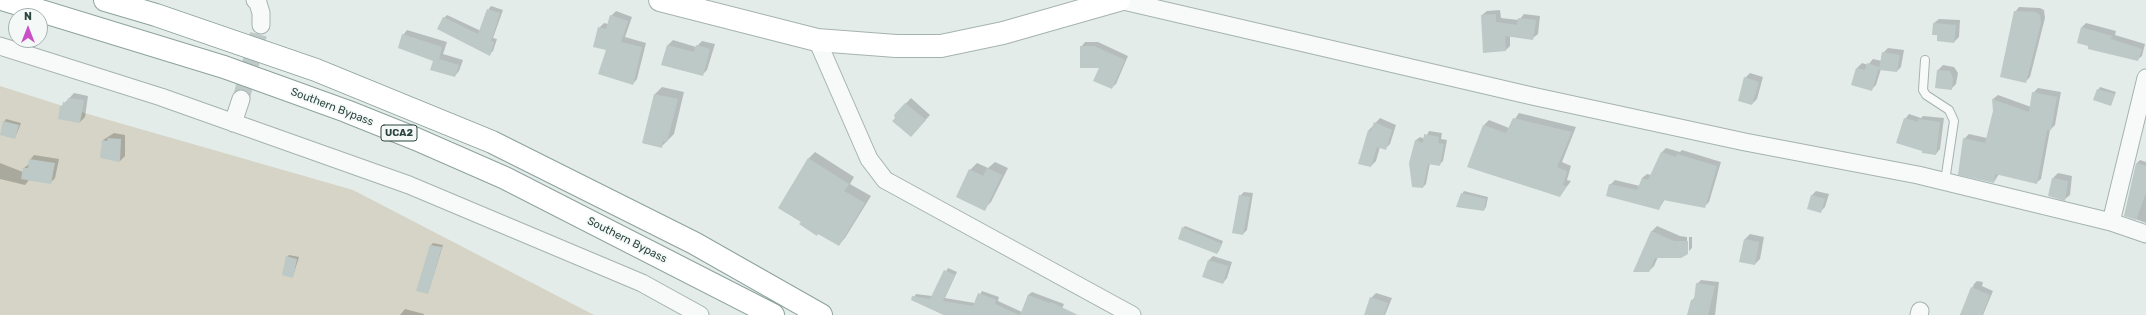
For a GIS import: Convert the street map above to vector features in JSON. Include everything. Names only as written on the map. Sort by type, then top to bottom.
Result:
[{"type":"main road","name":"Southern Bypass","points":[[5,0],[224,67],[346,111],[505,178],[772,315]]},
{"type":"main road","name":"UCA2","points":[[105,0],[164,18],[316,70],[450,123],[694,243],[821,315]]},
{"type":"main road","points":[[660,0],[817,40],[896,46],[941,46],[1003,33],[1119,0]]},
{"type":"street","points":[[255,0],[258,3],[261,13],[261,25]]},
{"type":"street","points":[[1119,0],[1532,96],[1945,182],[2111,222],[2146,234]]},
{"type":"street","points":[[817,40],[869,159],[886,180],[1132,315]]},
{"type":"street","points":[[0,46],[161,97],[409,185],[541,239],[642,283],[700,315]]},
{"type":"street","points":[[2111,222],[2146,78]]},
{"type":"street","points":[[233,123],[241,98]]},
{"type":"lane","points":[[1925,60],[1923,90],[1926,95],[1949,110],[1954,121],[1945,182]]},
{"type":"shaded area","points":[[0,86],[88,114],[353,190],[594,315],[0,315]]},
{"type":"building","points":[[487,9],[500,13],[491,41],[494,42],[490,56],[437,29],[443,17],[478,34]]},
{"type":"building","points":[[2014,11],[2036,12],[2040,15],[2041,23],[2026,83],[2000,77]]},
{"type":"building","points":[[1496,14],[1496,22],[1517,25],[1518,18],[1536,20],[1533,40],[1505,36],[1506,51],[1483,53],[1481,15]]},
{"type":"building","points":[[610,15],[628,21],[621,42],[642,47],[633,85],[598,74],[606,50],[593,47],[598,27],[606,29]]},
{"type":"building","points":[[1933,23],[1956,25],[1954,43],[1937,41],[1937,35],[1932,35]]},
{"type":"building","points":[[2081,27],[2112,36],[2111,39],[2142,49],[2138,61],[2088,49],[2088,46],[2077,43]]},
{"type":"building","points":[[402,34],[442,47],[439,59],[459,65],[455,77],[430,70],[433,61],[398,48]]},
{"type":"building","points":[[667,45],[694,52],[696,45],[710,49],[703,76],[661,65]]},
{"type":"building","points":[[1080,46],[1094,46],[1125,60],[1112,89],[1093,81],[1099,68],[1080,68]]},
{"type":"building","points":[[1882,52],[1900,55],[1897,72],[1879,70]]},
{"type":"building","points":[[1867,63],[1879,67],[1872,91],[1851,85],[1856,68],[1865,70]]},
{"type":"building","points":[[1937,70],[1950,71],[1953,78],[1952,90],[1935,88]]},
{"type":"building","points":[[1744,77],[1759,82],[1752,105],[1738,101]]},
{"type":"building","points":[[2097,89],[2115,94],[2111,106],[2093,100]]},
{"type":"building","points":[[2032,92],[2057,97],[2051,130],[2047,130],[2037,184],[1995,174],[1994,183],[1958,175],[1963,138],[1985,143],[1993,111],[1992,99],[2029,112]]},
{"type":"building","points":[[654,94],[678,99],[667,142],[663,141],[662,148],[642,143]]},
{"type":"building","points":[[68,98],[84,100],[80,123],[58,119],[60,106],[62,106],[63,102],[67,103]]},
{"type":"building","points":[[905,103],[926,120],[911,137],[892,121],[895,118],[894,115]]},
{"type":"building","points":[[1513,118],[1572,132],[1557,167],[1567,171],[1563,185],[1567,186],[1560,197],[1467,167],[1483,125],[1506,133]]},
{"type":"building","points":[[1904,118],[1918,122],[1918,119],[1940,122],[1936,155],[1922,153],[1922,151],[1896,143]]},
{"type":"building","points":[[3,121],[19,125],[15,139],[0,135]]},
{"type":"building","points":[[1374,122],[1392,130],[1386,150],[1377,147],[1371,167],[1358,164],[1368,130],[1371,131]]},
{"type":"building","points":[[1424,134],[1439,137],[1438,143],[1444,144],[1440,166],[1428,164],[1423,188],[1412,187],[1409,163],[1415,140],[1423,143]]},
{"type":"building","points":[[108,138],[121,139],[120,162],[100,158],[102,140],[107,141]]},
{"type":"building","points":[[1661,152],[1676,157],[1677,154],[1717,166],[1705,208],[1663,200],[1659,210],[1606,196],[1609,184],[1637,190],[1642,178],[1648,180]]},
{"type":"building","points":[[808,158],[849,184],[844,191],[865,203],[839,246],[818,234],[817,236],[799,224],[801,222],[778,208]]},
{"type":"building","points":[[29,159],[55,163],[51,184],[21,179],[23,168],[28,168]]},
{"type":"building","points":[[2136,163],[2146,166],[2146,193],[2136,220],[2124,216]]},
{"type":"building","points":[[987,168],[1002,175],[985,211],[956,197],[969,169],[983,176]]},
{"type":"building","points":[[2052,178],[2068,181],[2065,201],[2048,196]]},
{"type":"building","points":[[1461,193],[1486,199],[1484,211],[1456,207]]},
{"type":"building","points":[[1239,195],[1250,197],[1243,235],[1232,233]]},
{"type":"building","points":[[1811,195],[1825,199],[1821,213],[1807,209]]},
{"type":"building","points":[[1182,227],[1222,244],[1217,254],[1178,239]]},
{"type":"building","points":[[1651,231],[1674,241],[1688,241],[1688,254],[1681,258],[1655,258],[1649,272],[1633,272]]},
{"type":"building","points":[[1744,239],[1759,242],[1755,265],[1739,262]]},
{"type":"building","points":[[430,245],[442,247],[428,294],[416,291]]},
{"type":"building","points":[[286,256],[297,259],[293,278],[282,275]]},
{"type":"building","points":[[1208,260],[1228,266],[1223,284],[1202,277]]},
{"type":"building","points":[[944,270],[955,275],[943,301],[973,306],[978,293],[996,300],[995,304],[1019,315],[944,315],[911,300],[912,296],[930,299]]},
{"type":"building","points":[[1696,283],[1715,286],[1708,315],[1687,315],[1691,300],[1694,300]]},
{"type":"building","points":[[1971,287],[1990,295],[1982,315],[1960,315]]},
{"type":"building","points":[[1028,295],[1050,303],[1051,302],[1078,315],[1020,315]]},
{"type":"building","points":[[1370,297],[1388,303],[1384,315],[1364,315]]},
{"type":"tunnel","points":[[241,99],[261,25]]}]
